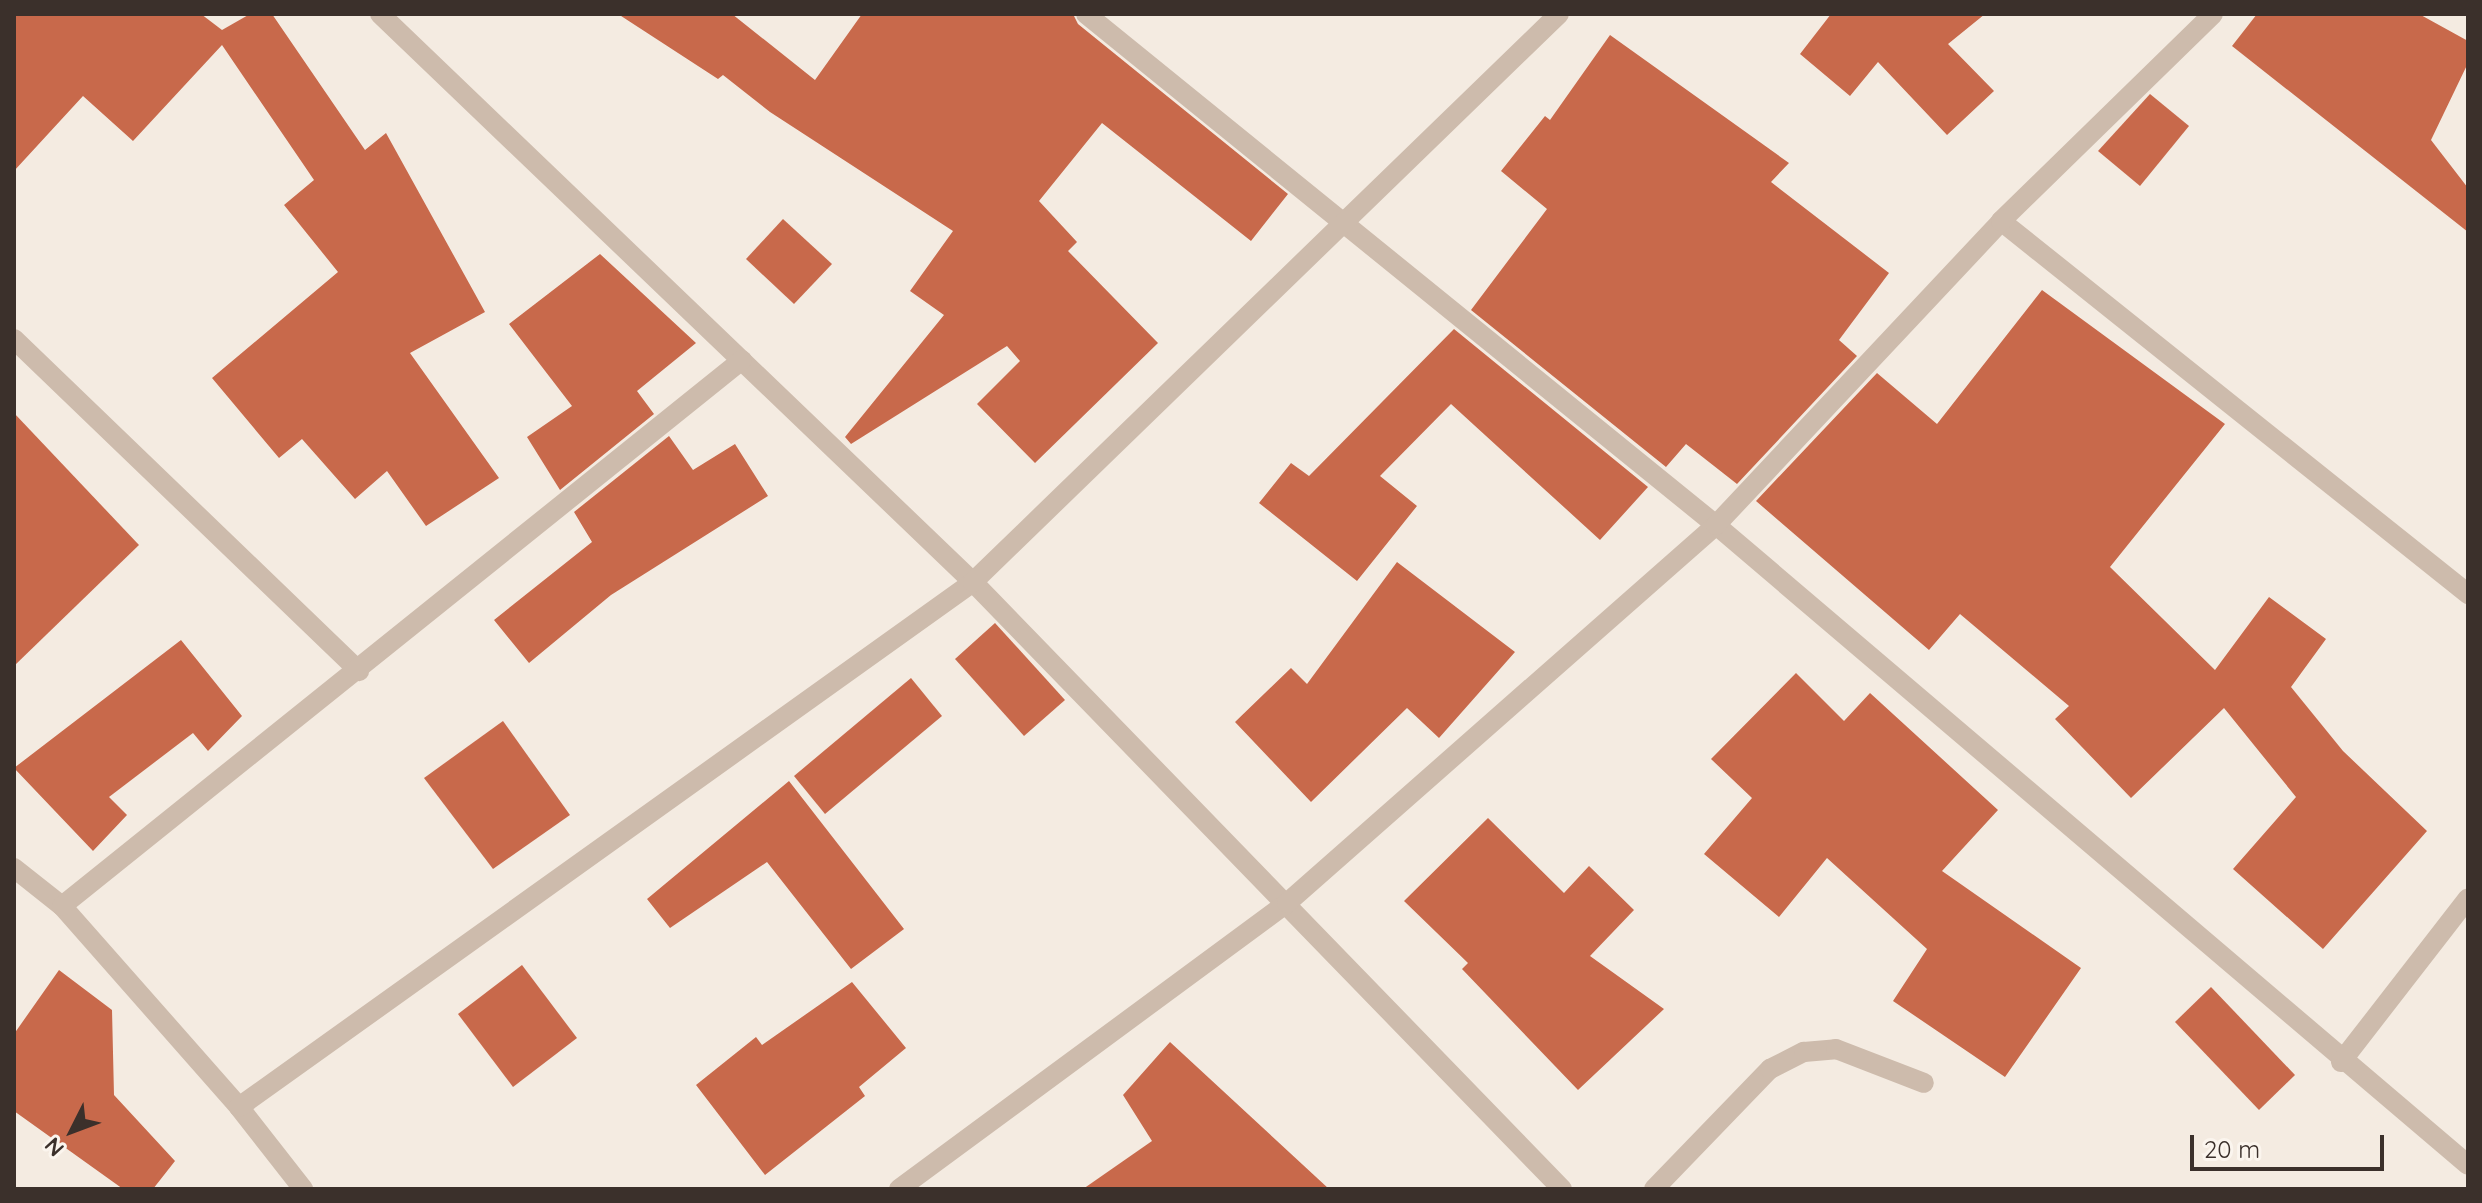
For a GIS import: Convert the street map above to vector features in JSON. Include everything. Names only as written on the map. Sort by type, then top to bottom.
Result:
[{"type":"street","points":[[380,14],[973,582],[1562,1189]]},
{"type":"street","points":[[1086,14],[1341,224],[1716,525],[2341,1062],[2468,1165]]},
{"type":"street","points":[[239,1107],[973,582],[1559,14]]},
{"type":"street","points":[[899,1189],[1287,903],[1716,525],[2001,221],[2213,14]]},
{"type":"street","points":[[2001,221],[2468,594]]},
{"type":"street","points":[[14,339],[359,671]]},
{"type":"street","points":[[62,906],[359,671],[742,360]]},
{"type":"street","points":[[14,868],[62,906],[239,1107],[303,1189]]},
{"type":"street","points":[[2341,1062],[2468,898]]},
{"type":"street","points":[[1654,1189],[1770,1069],[1804,1052],[1836,1049],[1924,1083]]},
{"type":"building","points":[[14,14],[201,14],[222,30],[250,14],[272,14],[365,150],[386,133],[485,312],[410,353],[499,478],[426,526],[387,471],[355,499],[302,439],[279,458],[212,378],[338,272],[284,205],[314,180],[222,45],[133,141],[83,96],[14,171]]},
{"type":"building","points":[[618,14],[732,14],[815,80],[862,14],[1073,14],[1078,24],[1288,194],[1251,241],[1102,123],[1039,201],[1077,242],[1068,251],[1158,343],[1035,463],[977,404],[1020,361],[1007,346],[851,444],[845,437],[944,315],[910,291],[953,231],[770,112],[723,75],[718,79]]},
{"type":"building","points":[[1831,14],[1985,14],[1948,44],[1994,91],[1947,135],[1878,62],[1850,96],[1800,54]]},
{"type":"building","points":[[2257,14],[2419,14],[2468,41],[2468,63],[2431,140],[2468,188],[2468,232],[2232,46]]},
{"type":"building","points":[[1610,35],[1789,163],[1771,182],[1889,273],[1839,340],[1857,356],[1737,484],[1686,444],[1666,467],[1471,310],[1547,209],[1501,171],[1545,116],[1550,120]]},
{"type":"building","points":[[2150,94],[2189,126],[2140,186],[2098,151]]},
{"type":"building","points":[[783,219],[832,264],[794,304],[746,259]]},
{"type":"building","points":[[600,254],[696,343],[637,391],[654,414],[560,490],[527,437],[572,406],[509,324]]},
{"type":"building","points":[[2042,290],[2225,424],[2110,567],[2215,670],[2269,597],[2326,639],[2291,687],[2343,751],[2427,831],[2323,949],[2233,869],[2296,797],[2224,708],[2131,798],[2055,719],[2069,706],[1960,614],[1929,650],[1756,501],[1877,373],[1937,424]]},
{"type":"building","points":[[1454,329],[1648,487],[1600,540],[1451,404],[1380,476],[1417,506],[1357,581],[1259,503],[1291,463],[1309,476]]},
{"type":"building","points":[[14,413],[139,545],[14,666]]},
{"type":"building","points":[[669,436],[693,470],[735,444],[768,496],[611,595],[529,663],[494,620],[592,542],[574,512]]},
{"type":"building","points":[[1397,562],[1515,652],[1439,738],[1407,708],[1311,802],[1235,722],[1291,668],[1307,684]]},
{"type":"building","points":[[995,623],[1065,700],[1024,736],[955,659]]},
{"type":"building","points":[[181,640],[242,716],[208,751],[193,733],[109,797],[127,815],[93,851],[14,768]]},
{"type":"building","points":[[1796,673],[1844,721],[1870,693],[1998,810],[1942,871],[2081,968],[2005,1077],[1893,1001],[1927,949],[1827,858],[1779,917],[1704,854],[1752,798],[1711,759]]},
{"type":"building","points":[[911,678],[942,716],[825,814],[794,776]]},
{"type":"building","points":[[503,721],[570,815],[493,869],[424,778]]},
{"type":"building","points":[[789,781],[904,929],[851,969],[767,862],[670,928],[647,899]]},
{"type":"building","points":[[1488,818],[1564,893],[1589,866],[1634,910],[1590,956],[1664,1009],[1578,1090],[1462,969],[1468,963],[1404,901]]},
{"type":"building","points":[[522,965],[577,1038],[513,1087],[458,1014]]},
{"type":"building","points":[[59,970],[112,1010],[114,1095],[175,1161],[153,1189],[123,1189],[14,1111],[14,1034]]},
{"type":"building","points":[[852,982],[906,1048],[859,1087],[865,1096],[765,1175],[696,1085],[756,1037],[762,1045]]},
{"type":"building","points":[[2211,987],[2295,1075],[2259,1110],[2175,1022]]},
{"type":"building","points":[[1170,1042],[1329,1189],[1083,1189],[1152,1141],[1123,1095]]}]
